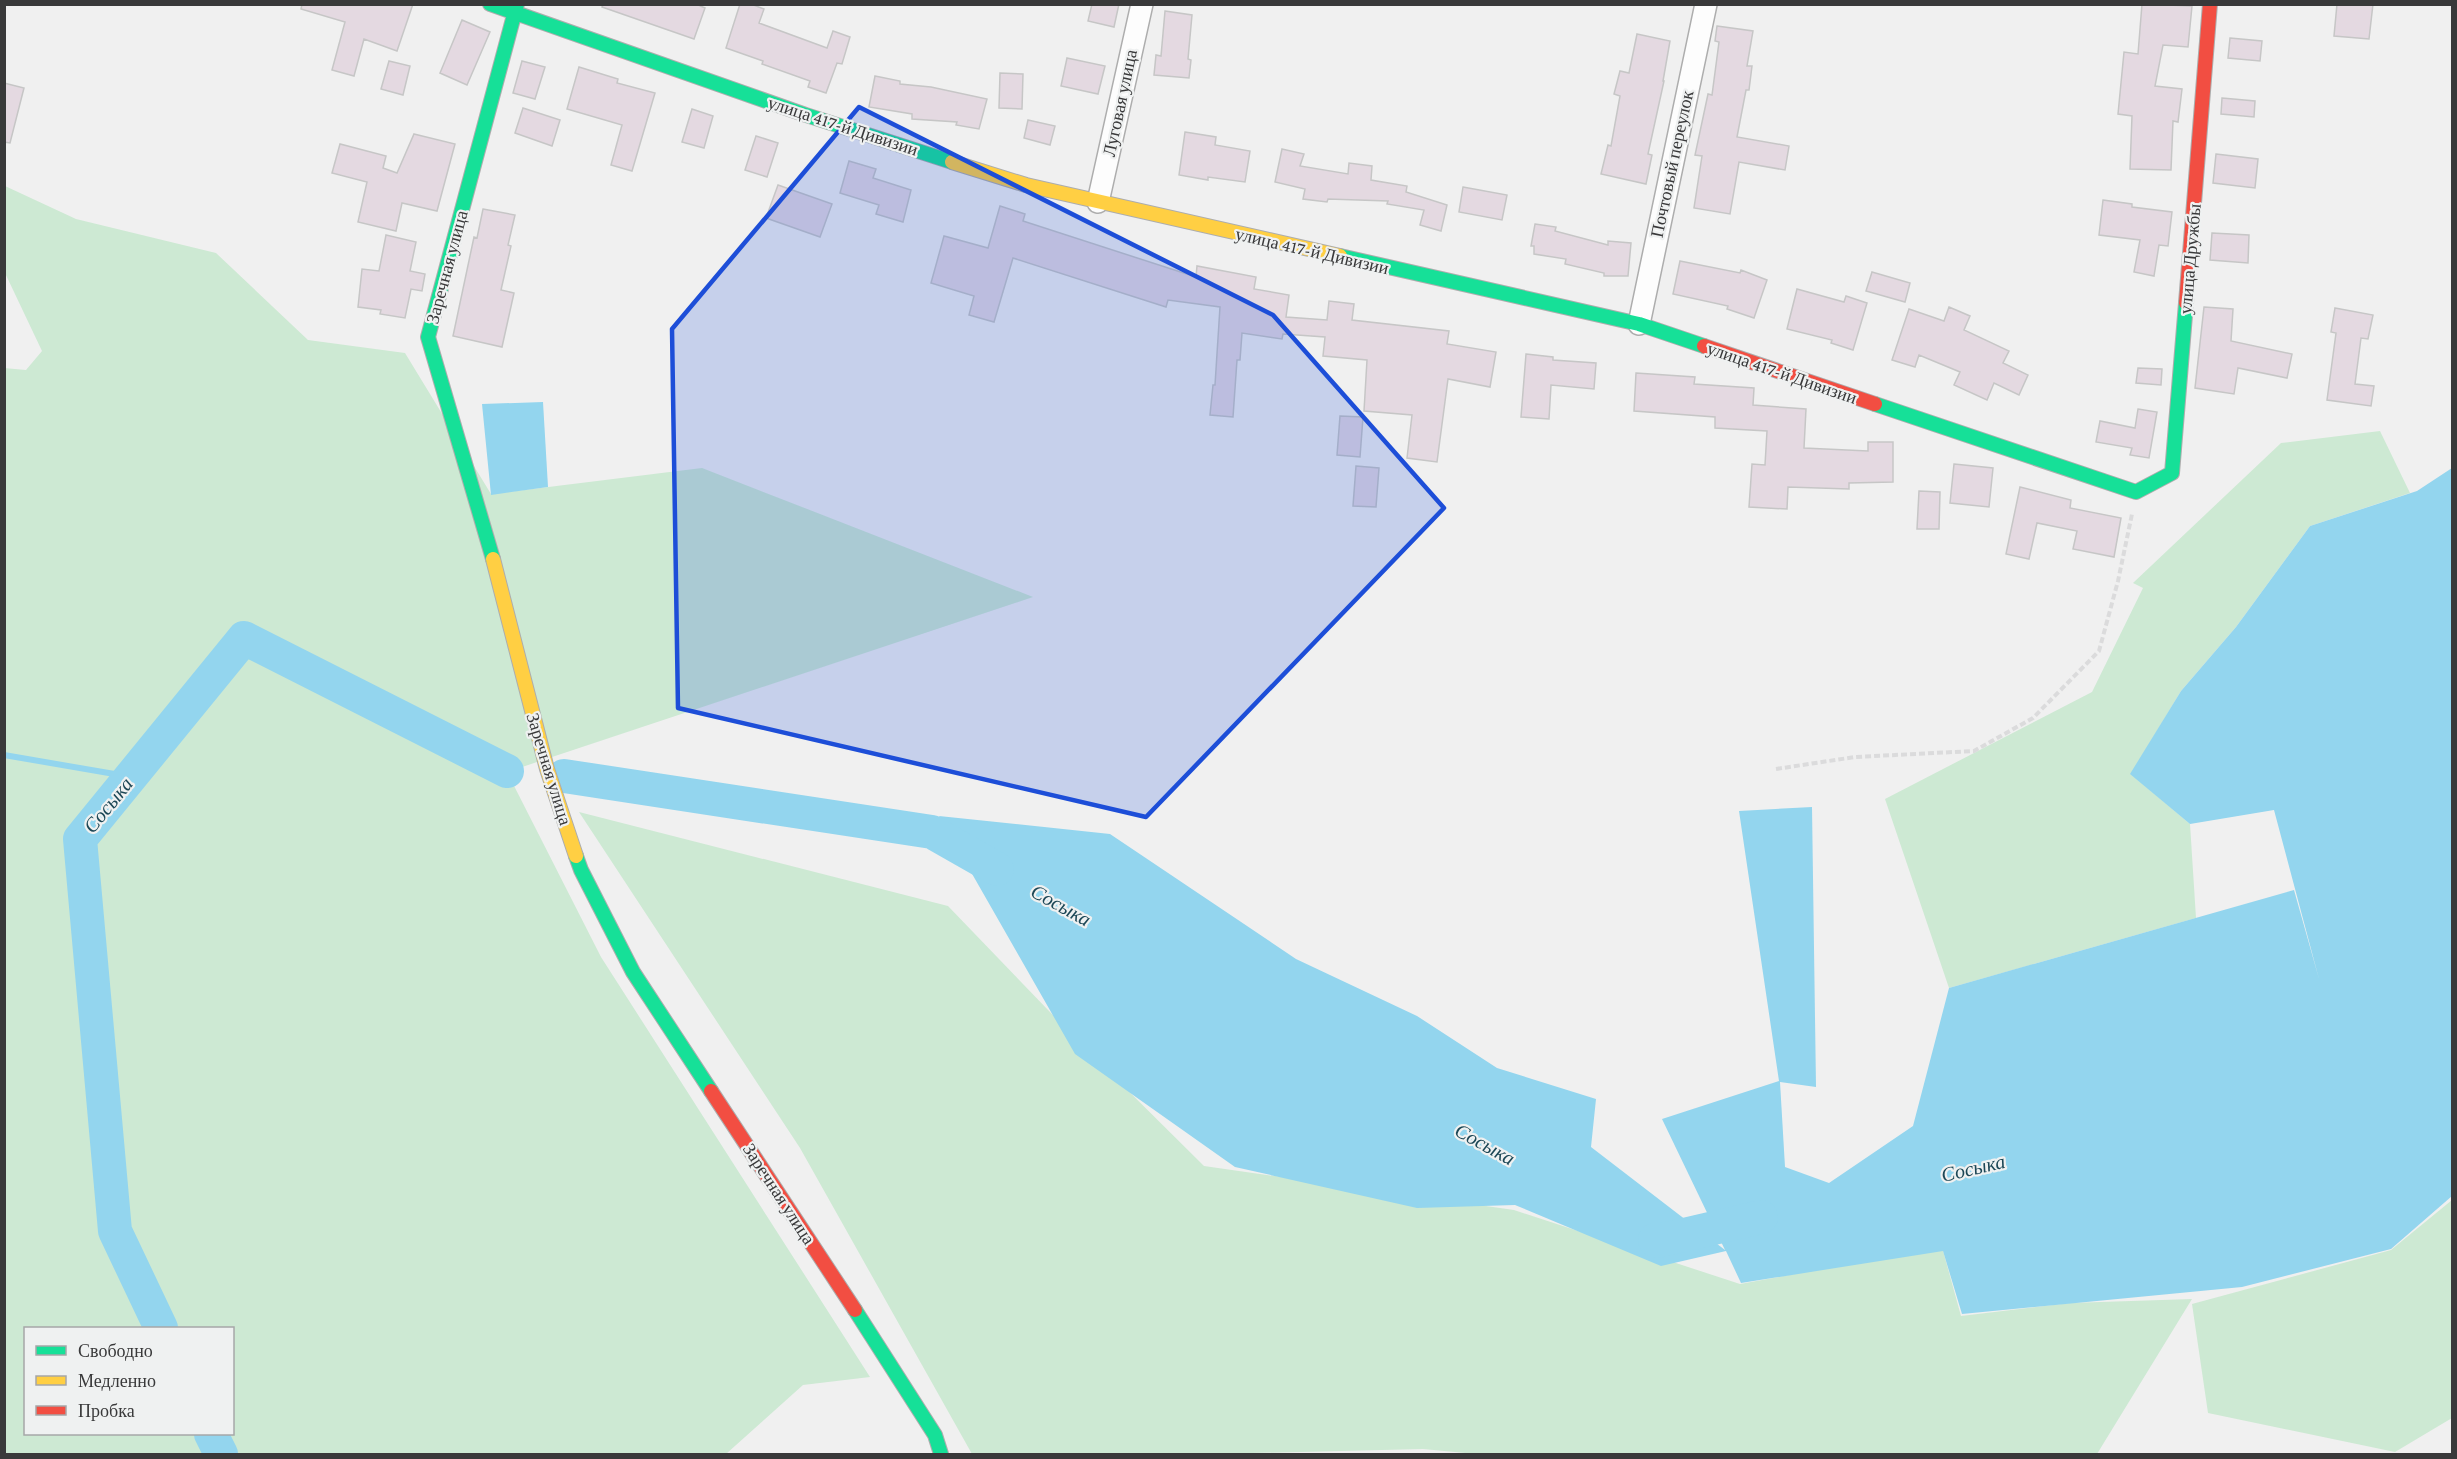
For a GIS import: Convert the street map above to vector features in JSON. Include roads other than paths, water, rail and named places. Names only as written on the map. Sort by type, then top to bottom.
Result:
[{"type":"street","name":"улица 417-й Дивизии","points":[[490,4],[515,9],[806,115],[1026,185],[1639,324],[2136,492]]},
{"type":"street","name":"Луговая улица","points":[[1098,202],[1142,4]]},
{"type":"street","name":"Почтовый переулок","points":[[1639,324],[1706,4]]},
{"type":"street","name":"улица Дружбы","points":[[2136,492],[2172,474],[2210,4]]},
{"type":"street","name":"Заречная улица","points":[[515,9],[428,337],[491,550],[547,769],[581,870],[633,972],[882,1351],[935,1435],[940,1455]]},
{"type":"water","points":[[543,402],[548,487],[491,495],[482,404]]},
{"type":"water","points":[[2452,468],[2452,1196],[2391,1249],[2242,1287],[1962,1314],[1943,1251],[1741,1283],[1726,1251],[1661,1266],[1515,1205],[1417,1208],[1235,1167],[1075,1054],[939,816],[1110,834],[1296,959],[1417,1016],[1497,1068],[1596,1099],[1591,1147],[1725,1250],[1662,1119],[1779,1081],[1739,811],[1812,807],[1816,1087],[1780,1082],[1785,1167],[1829,1183],[1913,1126],[1949,988],[2294,890],[2319,979],[2274,810],[2190,824],[2130,774],[2181,691],[2236,627],[2310,526],[2417,491]]},
{"type":"waterway","name":"Сосыка","points":[[161,1327],[115,1231],[80,839],[244,638],[507,771]]},
{"type":"waterway","points":[[4,755],[132,777]]},
{"type":"waterway","name":"Сосыка","points":[[564,776],[932,832],[997,869]]},
{"type":"waterway","name":"Сосыка","points":[[1655,1240],[1761,1217]]},
{"type":"waterway","name":"Сосыка","points":[[212,1435],[221,1454]]}]
